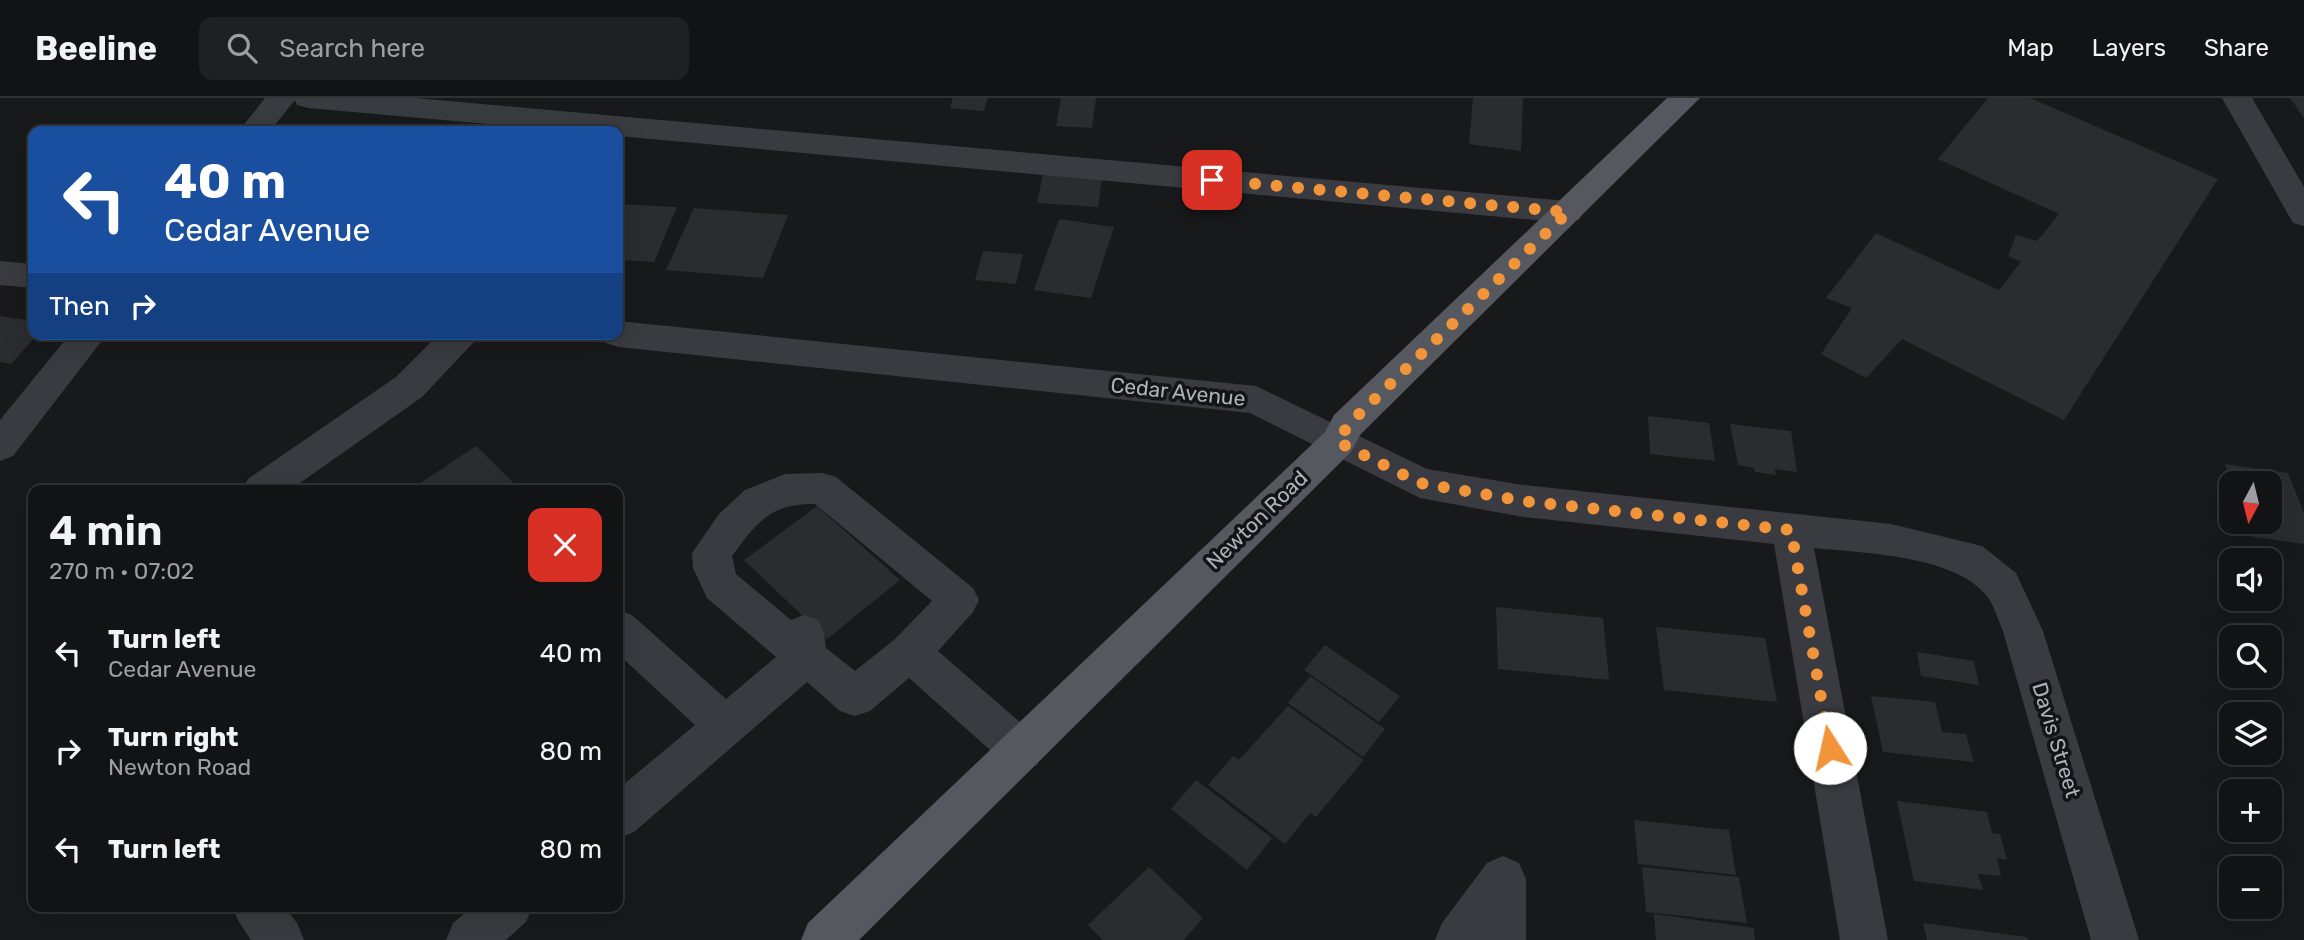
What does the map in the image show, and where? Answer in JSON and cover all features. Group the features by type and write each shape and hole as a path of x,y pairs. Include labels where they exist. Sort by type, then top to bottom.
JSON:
{"main road":[{"name":"Newton Road","path":"825,940 1338,442 1348,425 1685,98"}],"street":[{"path":"258,126 281,98"},
{"path":"308,98 617,126"},
{"path":"2237,98 2304,215"},
{"path":"623,126 1568,212"},
{"path":"0,273 28,276"},
{"name":"Cedar Avenue","path":"623,335 1256,400 1420,483 1523,501 1891,540 1968,558"},
{"path":"0,446 85,340"},
{"path":"268,485 409,387 455,340"},
{"path":"823,488 958,600 910,652 855,697 721,586 713,568 712,553 740,516 759,502 781,491 823,488"},
{"path":"1791,530 1864,940"},
{"name":"Davis Street","path":"1968,558 2002,585 2023,631 2115,940"},
{"path":"623,633 726,726"},
{"path":"910,652 1022,751"},
{"path":"623,813 806,657"},
{"path":"1459,940 1503,879 1502,940"},
{"path":"259,912 280,940"}],"building":[{"path":"953,98 988,98 984,111 950,108"},
{"path":"1061,98 1096,98 1092,128 1056,126"},
{"path":"1473,98 1523,98 1521,151 1469,144"},
{"path":"1988,98 2030,98 2218,179 2064,420 1902,339 1866,378 1821,354 1852,308 1826,298 1876,233 1999,290 2021,262 2008,256 2016,235 2037,241 2059,214 1938,159"},
{"path":"2290,98 2304,98 2304,118"},
{"path":"1043,174 1102,178 1098,207 1037,203"},
{"path":"623,204 677,207 654,262 623,260"},
{"path":"694,208 788,215 763,278 666,270"},
{"path":"1059,219 1114,227 1091,298 1034,290"},
{"path":"983,251 1023,254 1016,284 975,280"},
{"path":"0,316 28,320 28,340 33,340 11,364 0,362"},
{"path":"1648,416 1709,423 1715,461 1650,454"},
{"path":"1730,424 1791,431 1797,472 1775,469 1776,475 1755,472 1754,468 1738,465"},
{"path":"476,446 516,485 418,485"},
{"path":"2225,464 2274,471 2228,471"},
{"path":"2282,472 2288,473 2304,513 2304,544 2253,537 2252,534 2282,534"},
{"path":"817,506 900,580 827,639 744,560"},
{"path":"1496,607 1603,618 1609,680 1498,669"},
{"path":"1656,627 1765,638 1777,702 1664,690"},
{"path":"1325,645 1400,696 1379,722 1304,670"},
{"path":"1917,652 1974,661 1979,685 1921,676"},
{"path":"1310,676 1385,729 1363,757 1288,703"},
{"path":"1871,696 1935,702 1942,732 1966,734 1974,762 1883,752"},
{"path":"1288,706 1364,760 1316,817 1310,813 1285,844 1208,785 1233,756 1239,760"},
{"path":"1196,780 1272,838 1247,870 1171,809"},
{"path":"1897,801 1987,812 1992,833 2000,834 2007,860 1997,858 2001,876 1978,874 1983,890 1914,881"},
{"path":"1634,820 1729,830 1736,875 1638,864"},
{"path":"1149,867 1203,918 1184,940 1103,940 1088,925"},
{"path":"1642,867 1739,877 1747,923 1646,912"},
{"path":"1654,914 1754,928 1755,940 1656,940"},
{"path":"1923,923 2027,937 2028,940 1927,940"}],"route":[{"path":"1212,180 1568,212 1348,425 1338,442 1420,483 1523,501 1791,530 1830,748"}]}
